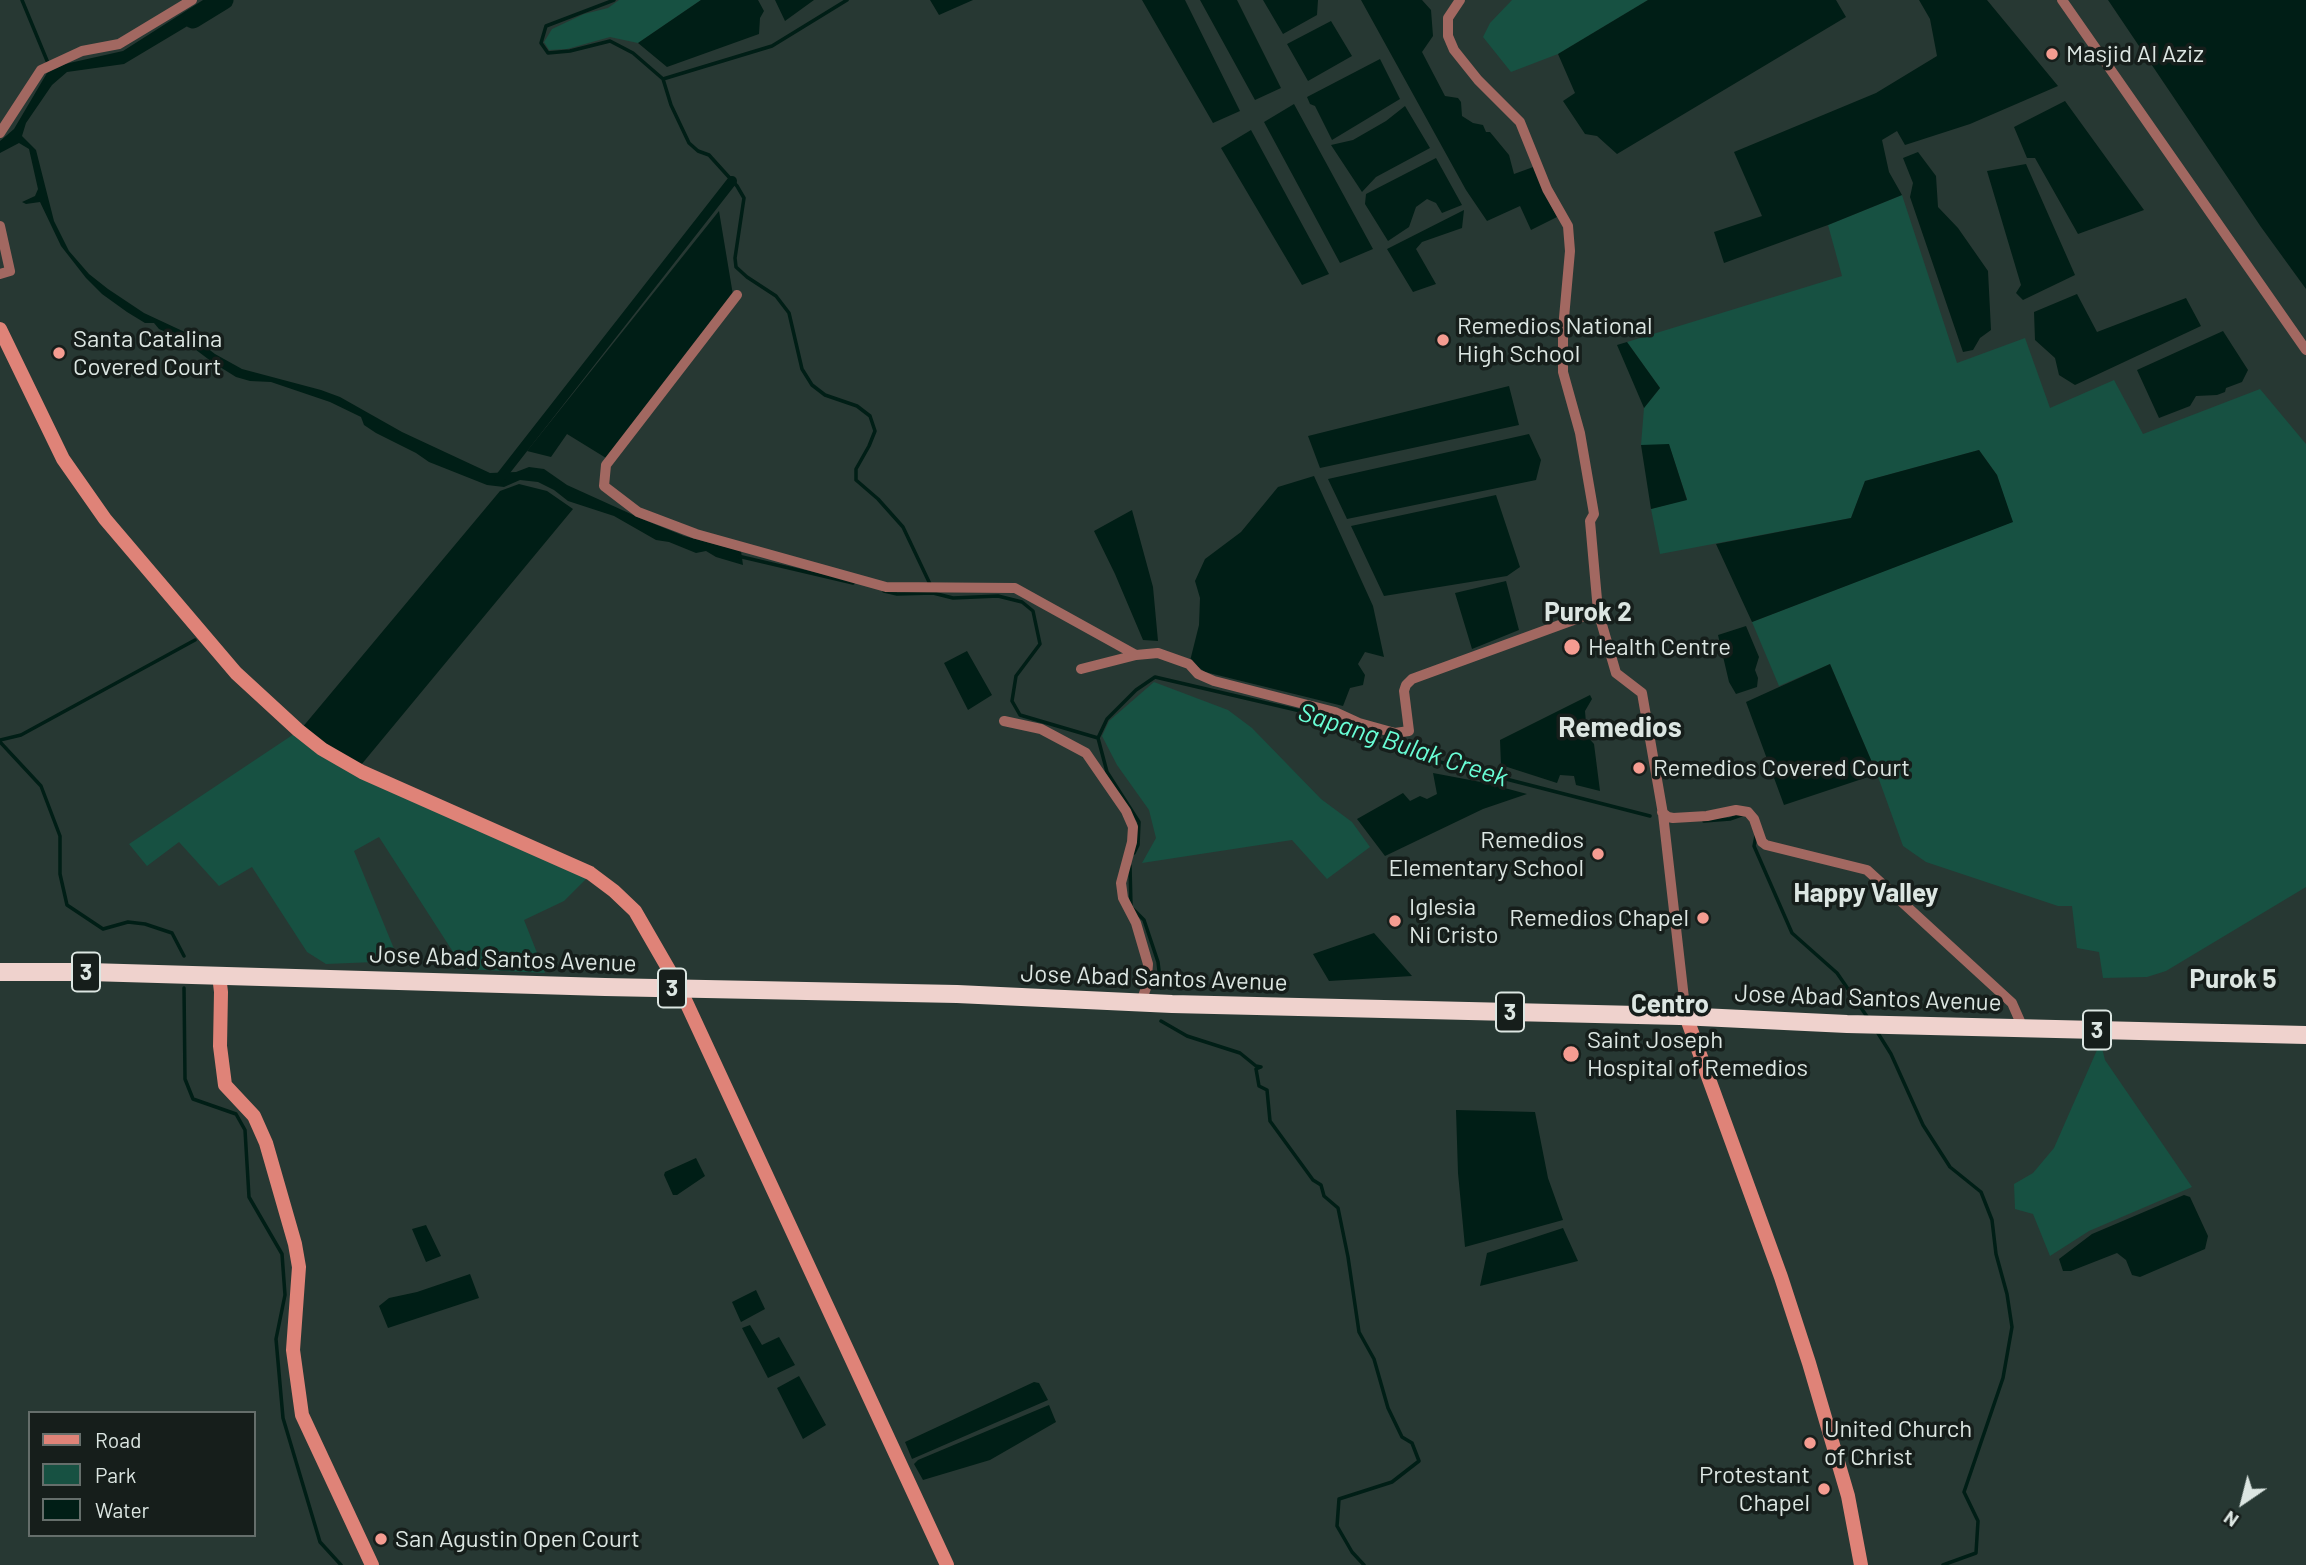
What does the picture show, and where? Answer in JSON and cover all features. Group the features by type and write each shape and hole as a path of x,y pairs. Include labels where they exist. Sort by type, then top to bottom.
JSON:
{"highway":[{"name":"Jose Abad Santos Avenue","path":"0,972 957,994 1140,1002 1686,1016 1847,1024 2306,1035"}],"street":[{"path":"0,133 41,70 82,51 119,44 192,0"},
{"path":"1460,0 1448,18 1448,36 1454,50 1478,80 1520,122 1547,189 1568,226 1570,251 1563,329 1563,372 1580,433 1594,514 1590,521 1598,611 1616,673 1642,693 1662,812 1686,1016 1788,1300 1835,1451 1857,1537 1861,1565"},
{"path":"2063,0 2306,350"},
{"path":"0,226 10,271 0,274"},
{"path":"737,295 606,465 604,486 638,513 696,534 886,587 1015,588 1136,655"},
{"path":"0,329 62,459 105,519 236,673 298,730 362,772 590,873 635,911 680,989 947,1565"},
{"path":"1081,669 1136,655 1158,653 1189,664 1198,674 1214,681 1335,712 1359,723 1395,733 1409,732 1404,691 1412,679 1598,611"},
{"path":"1003,721 1041,729 1086,753 1126,811 1133,827 1132,842 1121,883 1123,898 1136,923 1148,964 1146,988 1140,1002"},
{"path":"1662,812 1673,818 1707,816 1736,810 1748,812 1766,845 1867,870 2012,1003 2023,1028"},
{"path":"219,975 219,1046 225,1085 254,1116 266,1143 295,1244 299,1267 293,1350 302,1415 372,1565"}],"green space":[{"path":"619,0 701,0 638,43 610,37 567,49 549,50 544,42 552,29 584,14 608,8"},
{"path":"1512,0 1648,0 1558,54 1511,72 1483,37 1490,23"},
{"path":"1902,195 1957,363 2025,338 2050,408 2114,380 2143,434 2260,389 2306,444 2306,887 2166,971 2147,977 2103,978 2099,952 2077,948 2072,906 2058,906 1926,862 1903,846 1877,774 1830,664 1779,686 1752,622 2012,522 1997,475 1979,450 1865,481 1851,518 1660,554 1651,509 1687,499 1669,445 1641,445 1644,408 1660,388 1627,342 1842,276 1828,225"},
{"path":"1154,682 1228,710 1252,728 1321,799 1352,822 1370,847 1327,879 1292,840 1142,863 1156,838 1149,810 1117,765 1102,736 1109,721"},
{"path":"294,734 589,876 564,901 524,920 545,973 464,969 379,837 354,851 399,961 326,964 307,952 252,867 219,886 179,842 147,866 129,844"},
{"path":"2102,1048 2105,1060 2192,1187 2089,1231 2050,1256 2033,1214 2015,1209 2014,1184 2033,1173 2054,1148 2097,1050"}],"water":[{"path":"203,0 211,0 216,9 124,64 67,72 52,85 26,123 22,136 36,150 54,221 69,251 89,274 144,313 189,334 215,354 242,369 340,397 402,432 490,473 516,472 529,467 544,469 567,485 642,519 684,536 741,551 743,565 706,551 696,553 669,542 656,540 614,516 568,501 538,482 520,480 504,487 487,485 429,462 376,433 364,425 361,417 330,402 271,382 236,377 183,340 159,329 154,323 145,323 127,312 102,294 86,278 61,246 40,202 22,202 35,196 38,189 29,149 19,143 0,153 0,141 14,129 47,73 65,64 123,51"},
{"path":"701,0 758,0 764,11 760,18 759,34 667,67 638,43"},
{"path":"775,0 814,0 785,21"},
{"path":"930,0 973,0 939,15"},
{"path":"1142,0 1185,0 1240,111 1213,123"},
{"path":"1200,0 1237,0 1281,88 1255,100"},
{"path":"1263,0 1318,0 1317,15 1283,34"},
{"path":"1361,0 1422,0 1431,10 1433,36 1422,52 1445,96 1458,98 1462,116 1473,123 1483,125 1486,132 1490,132 1509,155 1514,174 1536,166 1546,196 1557,217 1531,230 1520,206 1487,221 1466,190"},
{"path":"1648,0 1836,0 1846,17 1617,154 1597,136 1585,134 1563,101 1575,93 1558,54"},
{"path":"1919,0 1987,0 2058,86 1970,124 1905,145 1897,131 1882,140 1889,172 1902,195 1724,263 1714,232 1762,216 1734,152 1876,93 1937,56 1930,19"},
{"path":"2108,0 2306,0 2306,289 2261,227"},
{"path":"1331,21 1352,56 1308,81 1287,44"},
{"path":"1380,59 1400,99 1332,140 1315,106 1310,104 1307,97"},
{"path":"2065,101 2144,210 2078,234 2035,158 2027,158 2014,127"},
{"path":"1294,104 1373,249 1340,263 1264,122"},
{"path":"1405,106 1430,148 1376,177 1362,192 1331,145 1353,140 1386,121"},
{"path":"1251,130 1329,274 1302,285 1221,148"},
{"path":"1918,152 1936,176 1938,207 1958,228 1988,271 1991,330 1980,338 1973,350 1963,352 1910,197 1913,183 1903,158"},
{"path":"1436,158 1462,205 1442,213 1436,203 1427,199 1416,207 1409,227 1388,241 1365,204 1366,194"},
{"path":"2026,164 2075,275 2023,300 2016,293 2021,285 1987,171"},
{"path":"1464,210 1462,228 1422,242 1416,249 1436,284 1413,292 1387,249"},
{"path":"719,211 733,295 606,458 567,434 551,457 527,451"},
{"path":"2077,294 2097,332 2186,298 2201,326 2075,385 2059,375 2055,358 2035,340 2034,312"},
{"path":"2223,331 2248,370 2242,382 2217,395 2196,396 2190,406 2159,418 2137,370"},
{"path":"1627,342 1660,388 1644,408 1617,345"},
{"path":"1509,386 1519,425 1320,468 1308,436"},
{"path":"1529,434 1541,460 1536,480 1347,519 1328,479"},
{"path":"1669,444 1687,500 1651,509 1641,445"},
{"path":"1979,450 1997,475 2013,522 1752,622 1716,544 1851,518 1865,481"},
{"path":"1314,476 1373,606 1384,657 1365,652 1358,664 1365,675 1363,685 1350,688 1343,706 1205,672 1190,661 1199,625 1200,598 1195,581 1205,559 1241,532 1278,487"},
{"path":"519,484 547,491 573,509 361,765 301,729 500,491"},
{"path":"1496,495 1520,567 1507,576 1384,596 1351,526"},
{"path":"1132,510 1153,587 1158,641 1143,640 1094,531"},
{"path":"1506,581 1519,630 1472,649 1455,593"},
{"path":"1746,626 1759,657 1755,670 1757,687 1736,694 1729,682 1718,635"},
{"path":"967,651 992,695 968,710 944,663"},
{"path":"1830,664 1877,774 1784,805 1746,702"},
{"path":"1590,695 1592,699 1585,711 1587,736 1594,744 1600,791 1576,785 1574,776 1560,775 1557,783 1501,765 1500,740"},
{"path":"1433,773 1527,794 1483,809 1385,856 1357,819 1403,793 1410,801 1420,796 1427,799 1437,794"},
{"path":"1374,933 1412,976 1329,981 1313,954"},
{"path":"1456,1110 1535,1112 1548,1178 1563,1220 1465,1247 1458,1173"},
{"path":"696,1158 705,1176 673,1195 665,1172"},
{"path":"2184,1195 2190,1197 2208,1236 2205,1249 2140,1277 2132,1275 2126,1260 2117,1253 2071,1271 2063,1271 2059,1259 2092,1234"},
{"path":"426,1225 441,1256 426,1262 412,1229"},
{"path":"1563,1228 1578,1261 1480,1286 1487,1253"},
{"path":"470,1274 479,1298 388,1328 379,1306 389,1298 417,1292"},
{"path":"756,1290 765,1309 741,1322 732,1302"},
{"path":"750,1325 762,1345 779,1337 795,1365 768,1378 742,1328"},
{"path":"799,1376 826,1425 803,1439 777,1388"},
{"path":"1034,1382 1039,1383 1048,1400 912,1459 905,1442"},
{"path":"1049,1405 1056,1422 990,1460 923,1480 914,1464 918,1460"}],"waterway":[{"path":"22,0 48,63"},
{"path":"193,19 224,0"},
{"path":"614,0 546,26 541,43 548,53 570,51 610,41 633,53 663,79 671,105 689,143 698,151 709,155 737,186 744,198 736,267 776,296 789,313 802,369 812,385 825,395 857,406 870,416 875,431 856,469 856,480 878,499 903,527 930,584"},
{"path":"663,79 772,46 847,0"},
{"path":"499,479 732,181"},
{"path":"738,556 853,583"},
{"path":"884,591 897,594 933,593 953,598 998,596 1022,602 1033,611 1040,644 1016,676 1012,701 1020,715 1098,738"},
{"path":"0,740 21,735 195,640"},
{"name":"Sapang Bulak Creek","path":"1134,853 1138,845 1139,822 1107,772 1098,738 1107,719 1136,690 1155,677 1309,713 1432,760 1650,816"},
{"path":"0,742 41,786 60,836 60,874 67,905 103,929 128,922 145,924 172,933 184,956"},
{"name":"Sapang Bulak Creek","path":"1704,821 1730,819 1744,814"},
{"name":"Sapang Bulak Creek","path":"1756,836 1754,846 1792,933 1837,973 1868,1018"},
{"path":"1130,866 1131,907 1144,920 1158,962 1161,988"},
{"path":"184,988 185,1079 193,1099 236,1114 245,1130 249,1197 282,1254 285,1295 276,1339 283,1418 320,1542 341,1565"},
{"path":"1161,1021 1187,1036 1240,1053 1261,1067 1256,1069 1259,1086 1267,1090 1270,1121 1313,1180 1321,1185 1324,1196 1338,1208 1359,1332 1374,1359 1388,1408 1402,1437 1412,1443 1419,1461 1392,1482 1339,1499 1337,1526 1352,1552 1364,1565"},
{"path":"1876,1030 1891,1054 1923,1125 1950,1167 1981,1192 1992,1220 1996,1254 2007,1294 2012,1327 2003,1378 1964,1492 1978,1521 1976,1553 1943,1565"}],"place":[{"name":"Masjid Al Aziz","path":"2052,54"},
{"name":"Remedios National High School","path":"1443,340"},
{"name":"Santa Catalina Covered Court","path":"59,353"},
{"name":"Health Centre","path":"1572,647"},
{"name":"Remedios Covered Court","path":"1639,768"},
{"name":"Remedios Elementary School","path":"1598,854"},
{"name":"Remedios Chapel","path":"1703,918"},
{"name":"Iglesia Ni Cristo","path":"1395,921"},
{"name":"Saint Joseph Hospital of Remedios","path":"1571,1054"},
{"name":"United Church of Christ","path":"1810,1443"},
{"name":"Protestant Chapel","path":"1824,1489"},
{"name":"San Agustin Open Court","path":"381,1539"}],"district":[{"name":"Purok 2","path":"1588,612"},
{"name":"Remedios","path":"1620,728"},
{"name":"Happy Valley","path":"1866,893"},
{"name":"Purok 5","path":"2233,979"},
{"name":"Centro","path":"1670,1004"}]}
